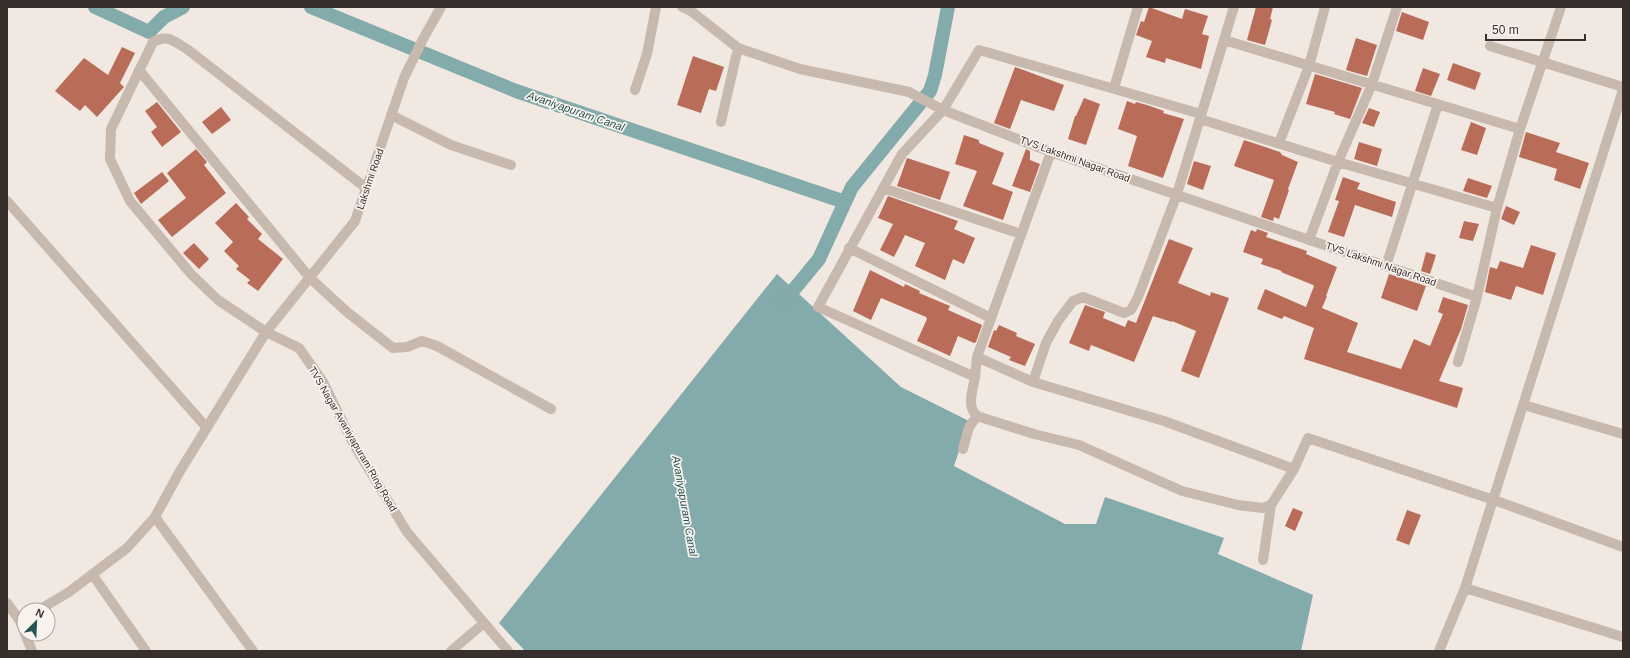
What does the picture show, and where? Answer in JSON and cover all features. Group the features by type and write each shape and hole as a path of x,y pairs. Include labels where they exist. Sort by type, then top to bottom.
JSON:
{"street":[{"name":"Lakshmi Road","path":"52,602 69,592 127,548 154,517 180,471 266,332 356,221 404,78 441,7"},
{"path":"635,90 647,54 656,7"},
{"name":"TVS Lakshmi Nagar Road","path":"682,7 691,11 738,48 800,69 909,92 943,110 1051,152 1477,297"},
{"path":"1114,88 1138,7"},
{"path":"1033,382 1046,343 1058,321 1073,301 1083,297 1124,313 1131,310 1138,297 1177,194 1234,7"},
{"path":"1279,143 1309,66 1325,7"},
{"path":"1309,240 1338,162 1372,84 1397,7"},
{"path":"1458,362 1477,297 1497,208 1520,129 1561,7"},
{"name":"TVS Nagar Avaniyapuram Ring Road","path":"366,188 187,49 171,39 161,37 153,42 110,129 110,160 130,201 196,279 218,300 266,332 300,348 323,382 354,445 407,532 508,651"},
{"path":"1224,40 1520,129"},
{"path":"1490,46 1543,61 1623,87"},
{"path":"721,122 738,48"},
{"path":"975,377 818,306 902,154 943,110 979,50 1114,88 1338,162 1497,208"},
{"path":"139,70 310,278 347,312 393,348 407,347 422,341 436,346 551,409"},
{"path":"1438,651 1465,588 1623,90"},
{"path":"1386,266 1411,183 1438,104"},
{"path":"391,115 451,145 511,165"},
{"path":"1051,152 977,357 970,405 971,411 977,416 1034,434 1079,445 1182,491 1238,505 1263,508 1272,505"},
{"path":"883,188 1021,234"},
{"path":"7,201 207,428"},
{"path":"849,248 991,318"},
{"path":"977,357 1033,382 1164,421 1294,469"},
{"path":"1524,405 1623,434"},
{"path":"962,449 969,427 977,416"},
{"path":"1262,560 1272,505 1294,469 1308,438 1494,500 1623,546"},
{"path":"154,517 253,651"},
{"path":"92,574 146,651"},
{"path":"1465,588 1623,637"},
{"path":"7,603 16,615"},
{"path":"451,651 484,623"}],"water":[{"path":"777,274 901,387 969,421 954,466 1065,524 1096,524 1105,497 1224,538 1218,554 1313,595 1301,651 525,651 499,623"}],"building":[{"path":"1149,7 1182,19 1185,9 1208,16 1202,34 1209,36 1201,69 1166,58 1165,63 1146,57 1152,41 1136,35 1141,21 1144,22"},
{"path":"1256,7 1273,7 1270,19 1272,20 1265,45 1247,40"},
{"path":"1402,12 1429,22 1423,40 1396,31"},
{"path":"1356,38 1377,45 1367,76 1346,70"},
{"path":"122,47 135,53 120,83 124,87 97,117 85,105 80,111 55,91 84,58 108,75"},
{"path":"693,56 724,67 716,91 709,89 701,113 677,105"},
{"path":"1453,63 1481,73 1475,90 1447,80"},
{"path":"1015,67 1064,85 1054,111 1021,100 1010,129 994,123"},
{"path":"1423,68 1440,74 1431,96 1415,91"},
{"path":"1315,74 1362,88 1350,119 1334,114 1335,112 1306,104"},
{"path":"1084,98 1100,104 1086,145 1068,139 1075,116"},
{"path":"1127,101 1135,104 1136,102 1147,105 1164,111 1163,113 1184,119 1163,178 1128,166 1137,136 1118,129"},
{"path":"157,102 181,132 162,147 151,132 157,127 145,111"},
{"path":"221,107 231,120 212,134 202,122"},
{"path":"1369,108 1380,112 1374,127 1362,123"},
{"path":"1471,122 1486,128 1477,155 1461,150"},
{"path":"1526,132 1560,143 1556,152 1589,163 1580,189 1554,180 1557,169 1519,157"},
{"path":"964,135 979,140 979,143 1004,153 992,184 1013,192 1003,220 963,206 977,171 955,164"},
{"path":"1244,140 1280,152 1282,155 1298,162 1279,219 1274,217 1273,221 1261,217 1274,180 1234,166"},
{"path":"1359,142 1382,149 1377,166 1354,159"},
{"path":"196,149 207,162 204,165 226,193 172,237 158,220 186,198 167,173"},
{"path":"1026,149 1030,151 1030,160 1040,164 1030,192 1012,186"},
{"path":"907,158 950,172 940,200 897,186"},
{"path":"1194,161 1211,166 1203,190 1187,184"},
{"path":"162,172 169,181 141,204 134,193"},
{"path":"1343,177 1360,183 1357,189 1396,202 1392,217 1355,205 1344,237 1328,232 1339,201 1335,200"},
{"path":"1468,178 1492,186 1487,198 1463,191"},
{"path":"888,196 958,221 954,229 975,238 964,264 953,259 945,280 915,266 925,243 905,235 894,257 880,250 893,224 878,218"},
{"path":"236,203 249,217 247,219 262,234 258,239 283,259 258,291 247,283 250,280 236,269 239,266 224,251 233,242 215,223"},
{"path":"1506,206 1520,212 1514,225 1501,219"},
{"path":"1464,221 1479,224 1473,241 1459,238"},
{"path":"1257,229 1268,233 1266,237 1307,251 1306,254 1337,267 1322,308 1358,323 1347,352 1401,369 1414,339 1430,346 1443,314 1438,312 1443,297 1468,305 1461,329 1439,381 1463,388 1457,408 1304,359 1314,328 1284,316 1282,319 1257,309 1265,289 1306,307 1314,286 1281,272 1282,271 1261,264 1263,259 1243,252 1251,230 1256,232"},
{"path":"1169,239 1193,248 1178,283 1210,296 1211,292 1229,298 1199,378 1181,371 1196,331 1172,321 1153,316 1134,362 1091,345 1089,351 1069,343 1085,305 1105,312 1103,318 1125,327 1128,320 1136,323"},
{"path":"194,243 209,259 199,269 183,253"},
{"path":"1531,245 1556,253 1543,295 1516,286 1511,300 1485,292 1490,267 1497,269 1500,261 1523,268"},
{"path":"1426,252 1436,255 1430,274 1421,271"},
{"path":"870,270 904,287 905,284 920,291 919,293 950,306 948,310 982,325 976,342 974,343 958,336 950,356 917,341 927,319 926,317 881,298 871,320 853,311"},
{"path":"1389,274 1426,286 1417,311 1381,298"},
{"path":"999,325 1017,333 1016,336 1035,344 1025,366 1009,360 1011,357 988,347 994,330 996,331"},
{"path":"1293,508 1303,512 1295,531 1285,526"},
{"path":"1407,510 1421,515 1409,545 1396,540"}],"waterway":[{"name":"Avaniyapuram Canal","path":"95,7 149,32 164,17 183,7"},
{"name":"Avaniyapuram Canal","path":"311,7 516,91 845,202 852,187 930,91 935,75 948,7"},
{"name":"Avaniyapuram Canal","path":"782,304 819,259 845,202"}]}
